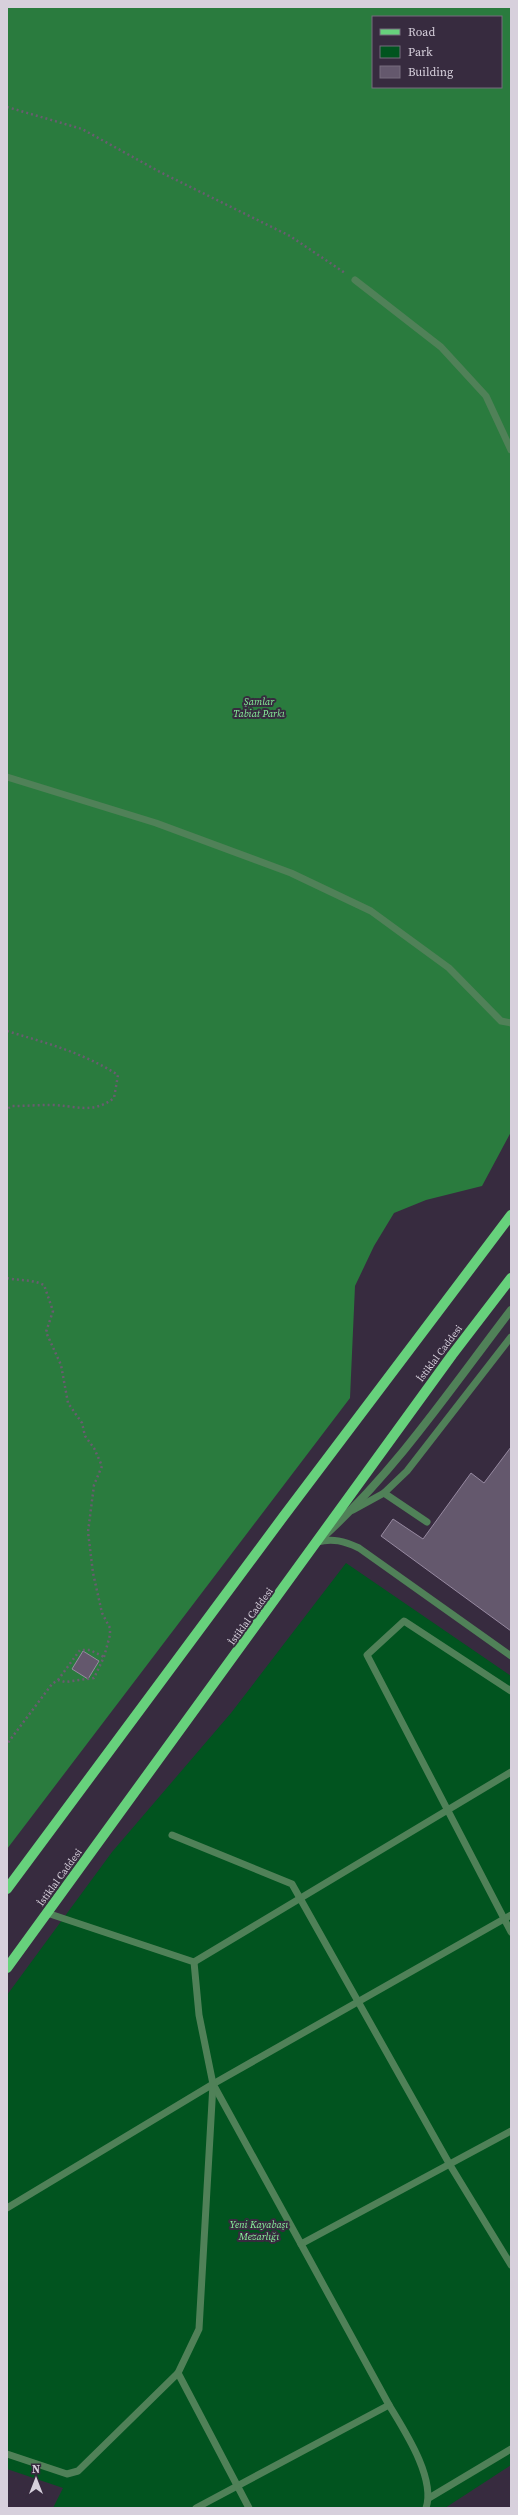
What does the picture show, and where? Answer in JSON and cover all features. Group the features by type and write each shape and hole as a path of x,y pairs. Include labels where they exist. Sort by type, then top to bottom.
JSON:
{"main road":[{"path":"7,1889 278,1523 511,1215"},
{"name":"İstiklal Caddesi","path":"7,1968 511,1278"}],"street":[{"path":"317,1542 351,1511 415,1437 511,1310"}],"lane":[{"path":"355,280 441,346 486,396 511,450"},
{"path":"7,777 156,823 291,873 371,911 449,968 501,1021 511,1023"},
{"path":"351,1511 384,1493 421,1455 511,1337"},
{"path":"384,1493 427,1522"},
{"path":"317,1542 343,1540 359,1548 511,1656"},
{"path":"511,1691 404,1621 367,1655 446,1810 511,1932"},
{"path":"48,1913 194,1962 511,1772"},
{"path":"172,1835 292,1884 450,2166 511,2265"},
{"path":"7,2208 213,2084 359,2003 511,1915"},
{"path":"7,2454 67,2474 78,2471 178,2373 199,2329 213,2084 199,2015 194,1962"},
{"path":"213,2084 415,2453 429,2498 426,2508"},
{"path":"301,2244 450,2166 511,2131"},
{"path":"178,2373 250,2508"},
{"path":"196,2508 389,2405"},
{"path":"429,2498 511,2449"}],"path":[{"path":"7,107 82,129 160,172 290,236 355,280"},
{"path":"7,1031 71,1051 96,1061 118,1075 114,1098 104,1106 81,1109 52,1104 12,1106 7,1109"},
{"path":"7,1278 17,1281 26,1279 44,1285 53,1311 46,1332 61,1365 68,1403 82,1423 85,1436 94,1448 102,1466 94,1485 88,1521 93,1573 102,1613 110,1628 104,1657 94,1678 65,1682 58,1680"},
{"path":"7,1744 45,1692 58,1680 80,1650 90,1650 104,1657"}],"green space":[{"name":"Şamlar Tabiat Parkı","path":"7,7 511,7 511,1132 482,1186 426,1200 394,1213 374,1246 355,1286 350,1398 7,1849"},
{"name":"Yeni Kayabaşı Mezarlığı","path":"346,1563 511,1676 511,2465 445,2508 53,2508 63,2488 7,2469 7,1995 112,1852 231,1713"}],"building":[{"path":"511,1447 511,1631 381,1536 393,1519 423,1539 471,1473 484,1483"},
{"path":"83,1651 99,1661 88,1679 72,1669"}]}
